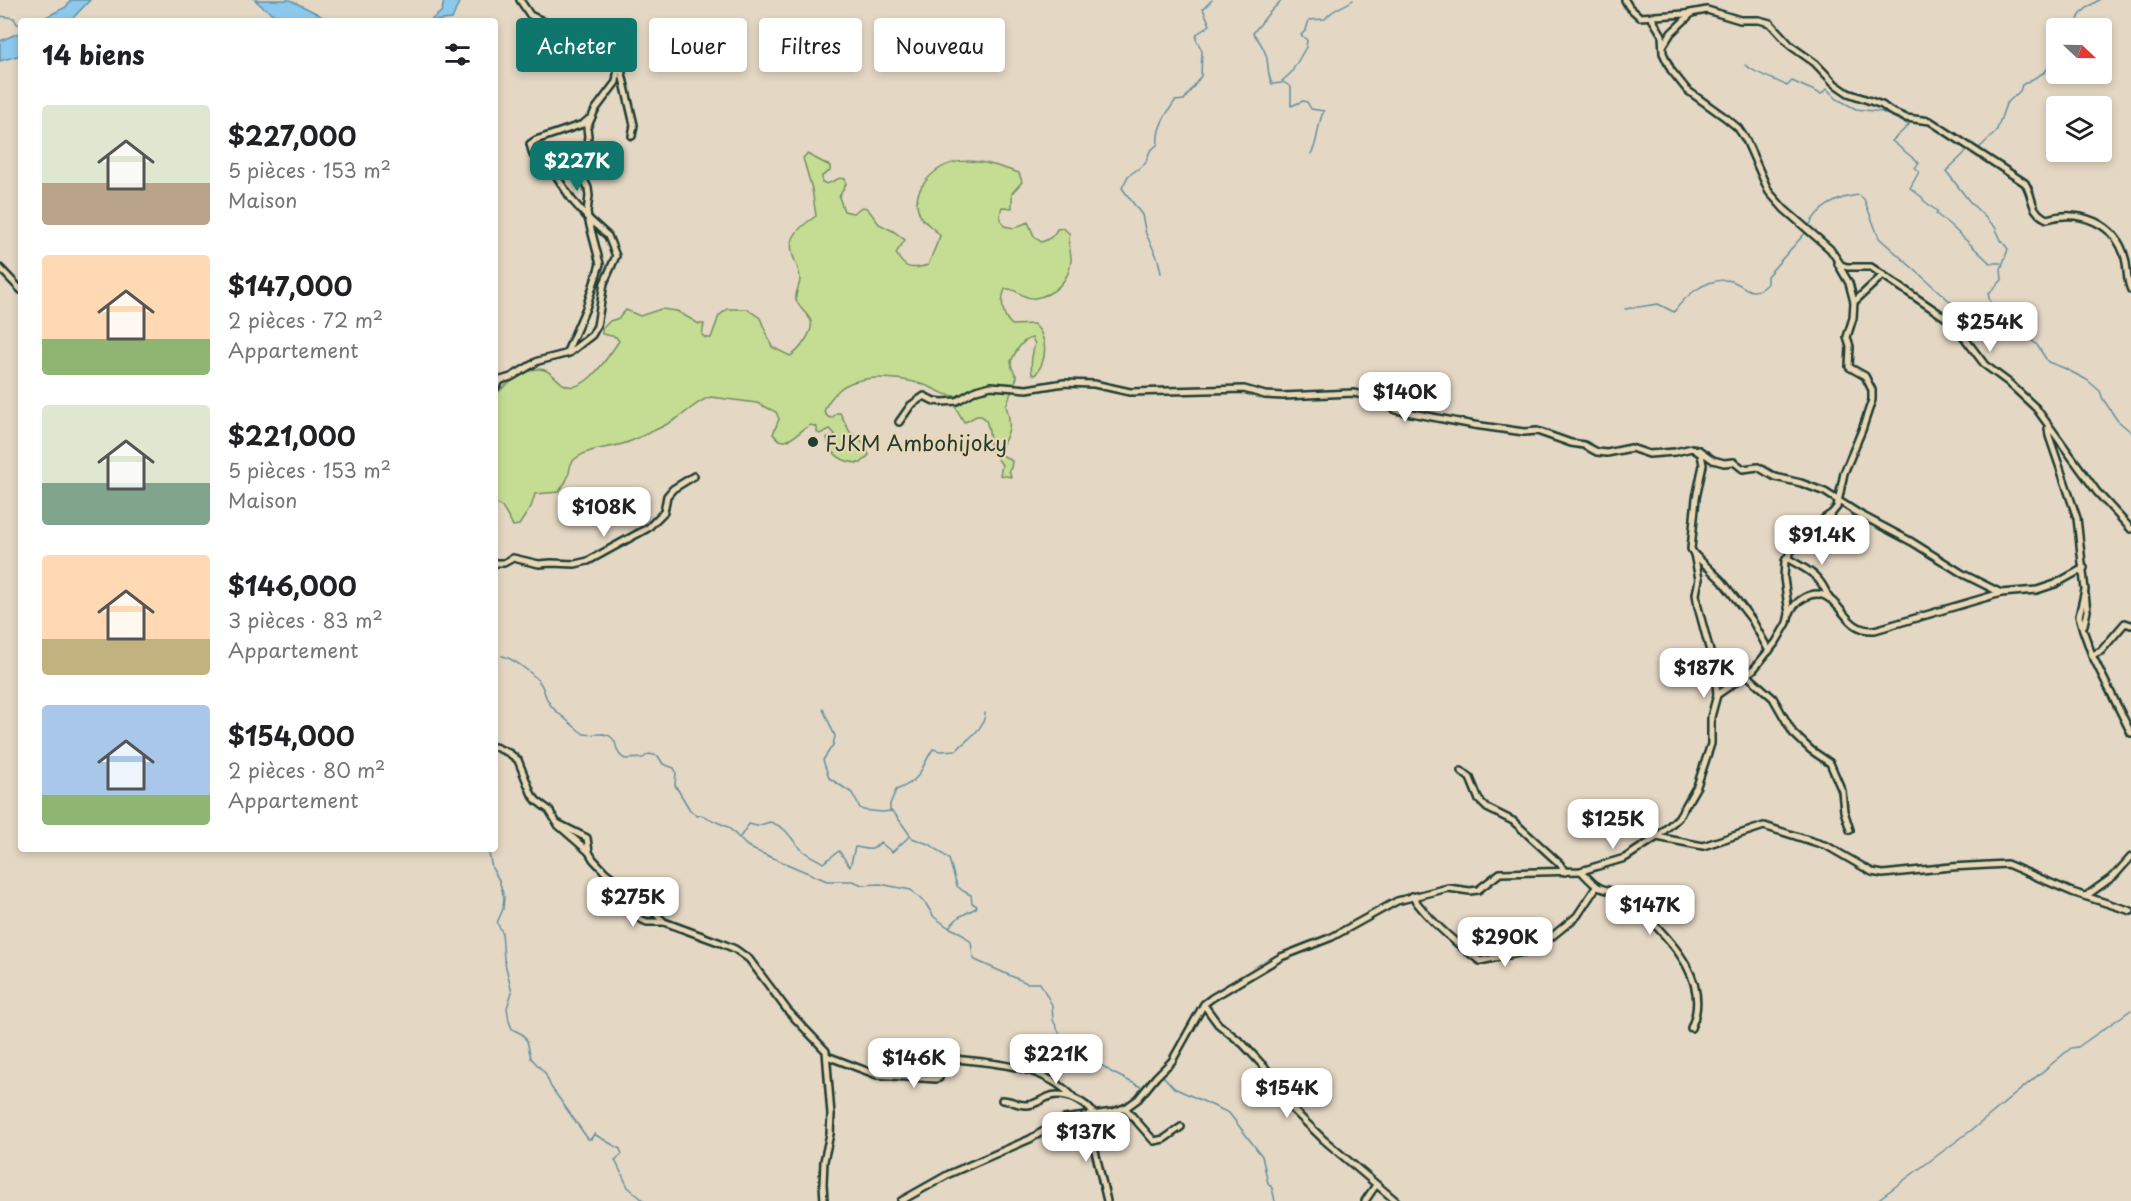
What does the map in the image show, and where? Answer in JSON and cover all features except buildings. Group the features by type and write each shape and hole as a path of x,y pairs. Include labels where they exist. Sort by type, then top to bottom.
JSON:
{"street":[{"path":"520,0 530,15 536,18"},
{"path":"1625,0 1640,17 1707,10 1740,20 1759,20 1770,23 1786,41 1848,93 1882,105 1906,118 1930,121 2025,183 2029,188 2032,206 2039,215 2047,219 2056,216 2091,218 2108,230 2125,257 2126,277 2131,290"},
{"path":"1663,46 1671,33 1693,12"},
{"path":"1651,17 1662,35 1663,53 1671,70 1687,90 1738,129 1746,140 1769,192 1784,209 1830,249 1848,283 1854,302 1853,318 1847,337 1850,347 1850,367 1864,376 1872,390 1872,400 1844,473 1837,498 1837,507 1802,534 1784,565 1789,614"},
{"path":"498,384 501,380 511,377 538,361 566,354 585,342 597,326 604,282 616,256 608,237 572,200 553,171 532,155 530,144 583,124 616,82 618,72"},
{"path":"621,72 630,103 634,129 632,136"},
{"path":"566,354 586,308 600,264 588,218 589,196 584,177 587,128 590,118"},
{"path":"1838,262 1847,267 1870,267 1949,320 1984,365 2030,402 2097,492 2131,529"},
{"path":"0,268 18,287"},
{"path":"1854,302 1868,291 1883,274"},
{"path":"899,422 911,405 924,396 934,401 957,401 976,390 991,386 1027,389 1064,383 1094,384 1130,392 1244,389 1265,395 1282,396 1353,393 1376,397 1396,410 1474,425 1524,432 1537,431 1584,445 1597,452 1607,453 1631,448 1649,454 1692,448 1720,462 1734,462 1743,469 1758,467 1775,477 1814,487 1837,498 1963,574 2001,593"},
{"path":"2048,427 2077,518 2085,594 2079,616 2092,655 2131,733"},
{"path":"1698,450 1703,465 1691,549 1722,580 1752,620 1769,651"},
{"path":"498,563 504,563 513,558 539,564 551,562 575,564 588,561 648,528 664,512 667,496 673,489 694,476"},
{"path":"901,1201 949,1174 1030,1139 1064,1119 1113,1112 1125,1108 1138,1099 1178,1052 1204,1005 1281,957 1332,937 1379,910 1412,896 1448,888 1478,890 1500,873 1581,871 1625,858 1658,837 1678,818 1697,786 1711,744 1711,717 1716,695 1715,670 1698,607 1696,594 1699,579 1694,554"},
{"path":"1787,558 1812,572 1826,591 1829,600"},
{"path":"1716,695 1747,675 1769,651 1787,623 1795,603 1808,596 1819,594 1826,596 1851,621 1862,629 1870,630 2001,593 2037,590 2055,584 2084,568"},
{"path":"2092,655 2101,651 2125,623 2131,625"},
{"path":"1747,675 1773,698 1793,733 1811,750 1830,763 1842,791 1844,811 1850,830"},
{"path":"2125,719 2131,715"},
{"path":"498,748 518,760 532,795 549,810 557,823 587,838 592,859 604,872 632,892 664,922"},
{"path":"1461,771 1470,778 1479,800 1487,808 1513,821 1560,864 1565,872"},
{"path":"1658,837 1703,846 1764,826 1827,846 1872,872 1898,874 1951,867 2007,864 2086,896 2131,911"},
{"path":"2086,896 2114,876 2131,857"},
{"path":"1581,871 1597,886 1618,892 1627,898 1657,927 1682,958 1695,983 1697,1008 1691,1028"},
{"path":"1412,896 1445,934 1480,961 1533,950 1544,943 1577,916 1597,886"},
{"path":"632,892 640,919 647,922 664,922 735,949 749,959 788,1011 826,1051 831,1115 830,1134 824,1161 824,1201"},
{"path":"1204,1005 1218,1024 1243,1044 1268,1071 1280,1096 1324,1140 1396,1201"},
{"path":"827,1056 877,1075 936,1079 939,1078 939,1067 945,1058 1030,1070 1067,1091 1088,1106 1094,1115"},
{"path":"1002,1100 1010,1100 1026,1106 1049,1096 1074,1098"},
{"path":"1125,1108 1154,1141 1164,1139 1181,1127"},
{"path":"1077,1118 1091,1134 1107,1201"},
{"path":"1365,1201 1376,1185"}],"green space":[{"path":"807,154 830,166 830,171 822,176 822,182 827,184 840,178 845,179 846,184 839,197 844,211 853,213 862,207 867,208 879,224 905,240 896,253 909,267 928,265 940,236 919,213 917,197 920,190 932,174 954,162 979,162 1019,173 1022,182 1012,193 1012,208 1002,207 1001,210 1000,217 1004,226 1014,228 1028,222 1034,236 1041,242 1051,237 1057,229 1063,228 1070,234 1070,268 1059,286 1048,294 1035,298 1009,289 1005,289 1003,294 1003,308 1012,325 1034,324 1042,336 1045,350 1042,363 1035,375 1031,370 1035,344 1032,338 1022,344 1011,361 1017,377 1006,406 1009,428 1000,449 1002,455 1012,461 1009,470 1011,477 1000,475 1002,465 991,449 985,419 977,416 964,422 956,408 956,396 947,395 910,381 873,378 855,381 843,387 830,400 824,412 832,418 840,413 850,432 865,444 869,455 861,463 849,462 835,454 827,438 834,437 835,434 830,429 820,434 817,432 817,427 811,425 792,438 783,441 773,434 779,419 776,412 757,403 711,397 697,403 671,422 631,441 581,455 571,463 567,478 559,492 535,494 531,507 519,525 513,526 502,507 498,505 498,392 528,372 539,369 546,371 563,384 571,386 579,385 587,380 619,341 616,337 602,334 602,329 610,321 619,318 626,310 640,316 661,309 677,311 699,324 704,324 702,335 711,338 719,316 727,309 747,309 760,318 772,347 790,356 801,346 810,330 811,321 796,299 800,275 791,246 798,231 816,216 812,189 803,158"}],"water":[{"path":"71,0 90,0 73,18 44,18 66,7"},
{"path":"255,0 290,0 324,18 281,18"},
{"path":"444,0 460,0 452,18 434,18 442,11"},
{"path":"18,33 18,56 0,61 0,41"}],"waterway":[{"path":"1161,273 1158,259 1146,234 1142,215 1122,188 1128,176 1145,164 1150,151 1158,144 1160,127 1175,101 1184,100 1201,76 1202,51 1196,39 1197,34 1210,25 1203,9 1212,0"},
{"path":"1282,0 1253,33 1265,52 1272,84 1282,83"},
{"path":"1311,154 1324,111 1311,109 1307,102 1303,101 1291,106 1291,87 1282,81 1291,73 1306,47 1307,40 1301,35 1306,30 1309,20 1325,19 1335,10 1353,0"},
{"path":"2078,18 2087,8 2099,0"},
{"path":"0,16 14,18 18,24"},
{"path":"1745,65 1787,86 1792,81 1821,94 1827,89 1837,99 1856,109 1882,112 1909,125 1892,141 1919,163 1915,168 1919,172 1910,188 1990,263 2001,263"},
{"path":"1978,149 1996,132 2006,104 2020,91 2022,85 2046,71"},
{"path":"1969,149 1946,171 1970,202 1995,227 2008,249 2001,269 2002,280 1988,294 1991,305 2037,345 2048,362 2087,380 2100,391 2117,420 2131,432"},
{"path":"1809,226 1823,208 1844,198 1859,195 1864,199 1879,238 1953,304 1973,318 1984,314 1990,306"},
{"path":"1625,309 1658,304 1674,312 1696,290 1717,281 1731,281 1750,291 1761,289 1767,284 1767,276 1807,231"},
{"path":"502,656 507,657 535,677 553,708 582,733 608,735 613,739 619,754 625,759 643,758 649,754 658,756 663,764 674,768 675,785 690,810 697,816 701,815 728,827 754,850 827,881 853,881 862,885 880,884 911,890 926,904 934,917 961,933 971,942 975,960 1027,983 1040,983 1052,1005 1053,1020 1065,1044 1081,1050 1111,1072 1143,1088"},
{"path":"823,709 835,736 833,745 823,760 829,778 852,793 863,810 891,811 895,814 912,838 931,845 949,859 957,886 971,895 972,903 977,906 976,908 959,917 949,927"},
{"path":"890,810 896,790 916,778 933,749 957,750 982,725 985,713"},
{"path":"740,837 749,824 757,826 770,822 788,834 807,854 823,863 839,851 850,867 855,847 872,849 880,842 892,852 910,836"},
{"path":"489,852 492,868 499,880 504,897 503,909 497,923 502,932 504,959 512,992 507,1008 512,1029 522,1034 527,1041 531,1058 545,1073 551,1087 588,1139 591,1139 594,1134 620,1149 622,1154 615,1160 628,1187 644,1201"},
{"path":"1876,1201 1973,1129 2071,1048 2078,1047 2131,1010"},
{"path":"1146,1091 1148,1092 1161,1077 1164,1077 1174,1088 1229,1113 1262,1156 1275,1201"}],"place":[{"name":"FJKM Ambohijoky","path":"813,442"}]}
